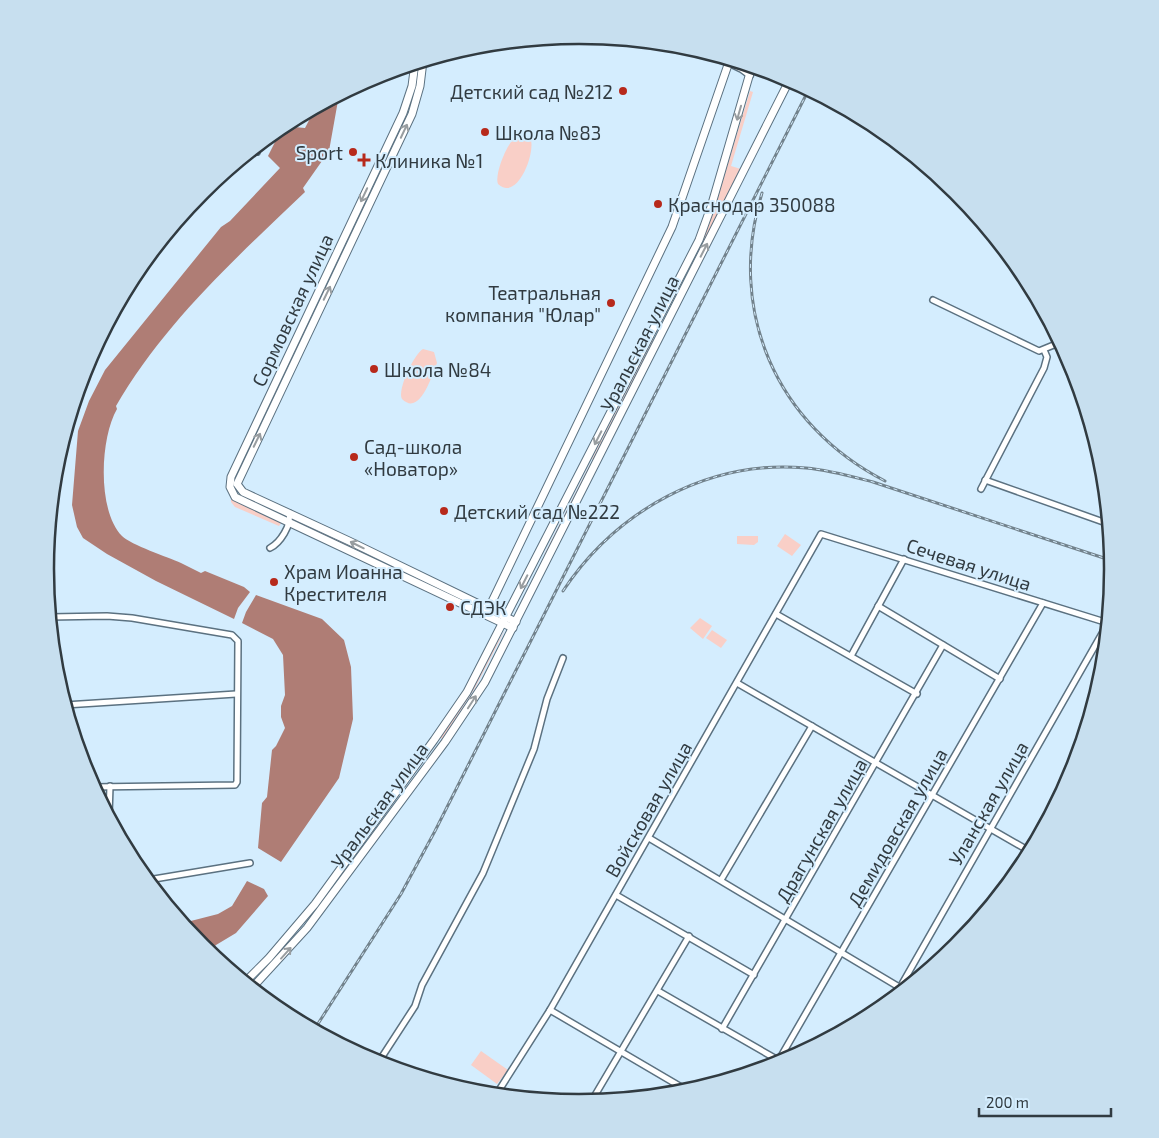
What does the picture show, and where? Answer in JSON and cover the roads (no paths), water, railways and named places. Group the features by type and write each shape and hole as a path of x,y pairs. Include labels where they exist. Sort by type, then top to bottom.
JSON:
{"main road":[{"name":"Уральская улица","path":"489,609 672,228 727,66"},
{"name":"Сормовская улица","path":"309,322 412,114 420,86 422,69"},
{"name":"Сормовская улица","path":"233,484 309,322 403,113 415,71"},
{"name":"Уральская улица","path":"250,977 269,958 315,904 437,737 467,692 687,264 711,207 750,75"},
{"name":"Уральская улица","path":"256,983 307,928 445,742 485,682 786,86"},
{"path":"385,151 393,155"},
{"path":"687,264 695,268"},
{"path":"233,484 236,497 292,524 489,609 505,620"},
{"path":"233,484 243,492 489,609 515,625"}],"street":[{"path":"743,71 750,75"},
{"path":"933,300 1026,347 1038,351 1055,345"},
{"path":"981,489 1044,368 1047,357 1044,350"},
{"path":"985,480 1102,522"},
{"path":"289,513 292,524"},
{"path":"270,548 278,544 292,522 298,517"},
{"name":"Сечевая улица","path":"821,534 1102,622"},
{"name":"Войсковая улица","path":"500,1088 550,1010 821,534"},
{"path":"851,656 904,559"},
{"name":"Демидовская улица","path":"783,1053 1043,603"},
{"path":"878,606 1000,678"},
{"path":"776,614 917,694"},
{"path":"57,617 107,616 132,618 232,635 238,641 236,694 237,782 230,786 101,787"},
{"name":"Уланская улица","path":"908,979 1100,638"},
{"name":"Драгунская улица","path":"722,1029 943,646"},
{"path":"383,1056 415,1006 422,985 483,873 534,749 548,699 563,658"},
{"path":"737,683 1024,848"},
{"path":"72,705 236,694"},
{"path":"721,880 812,726"},
{"path":"437,737 445,742"},
{"path":"109,804 110,786"},
{"path":"649,838 843,951 898,987"},
{"path":"156,879 250,863"},
{"path":"616,895 754,974"},
{"path":"596,1094 689,936"},
{"path":"658,991 769,1058"},
{"path":"550,1010 621,1054 676,1085"}],"railway":[{"path":"318,1024 401,894 435,831 806,95"},
{"path":"762,193 752,237 751,279 756,321 769,360 789,396 815,429 847,457 885,481"},
{"path":"563,591 585,562 610,537 637,515 668,496 700,482 734,472 770,467 815,469 873,482 1105,558"}],"place":[{"name":"Детский сад №212","path":"623,91"},
{"name":"Школа №83","path":"485,132"},
{"name":"Sport","path":"353,152"},
{"name":"Клиника №1","path":"364,160"},
{"name":"Краснодар 350088","path":"658,204"},
{"name":"Театральная компания \"Юлар\"","path":"611,303"},
{"name":"Школа №84","path":"374,369"},
{"name":"Сад-школа «Новатор»","path":"354,457"},
{"name":"Детский сад №222","path":"444,511"},
{"name":"Храм Иоанна Крестителя","path":"274,582"},
{"name":"СДЭК","path":"450,607"}]}
